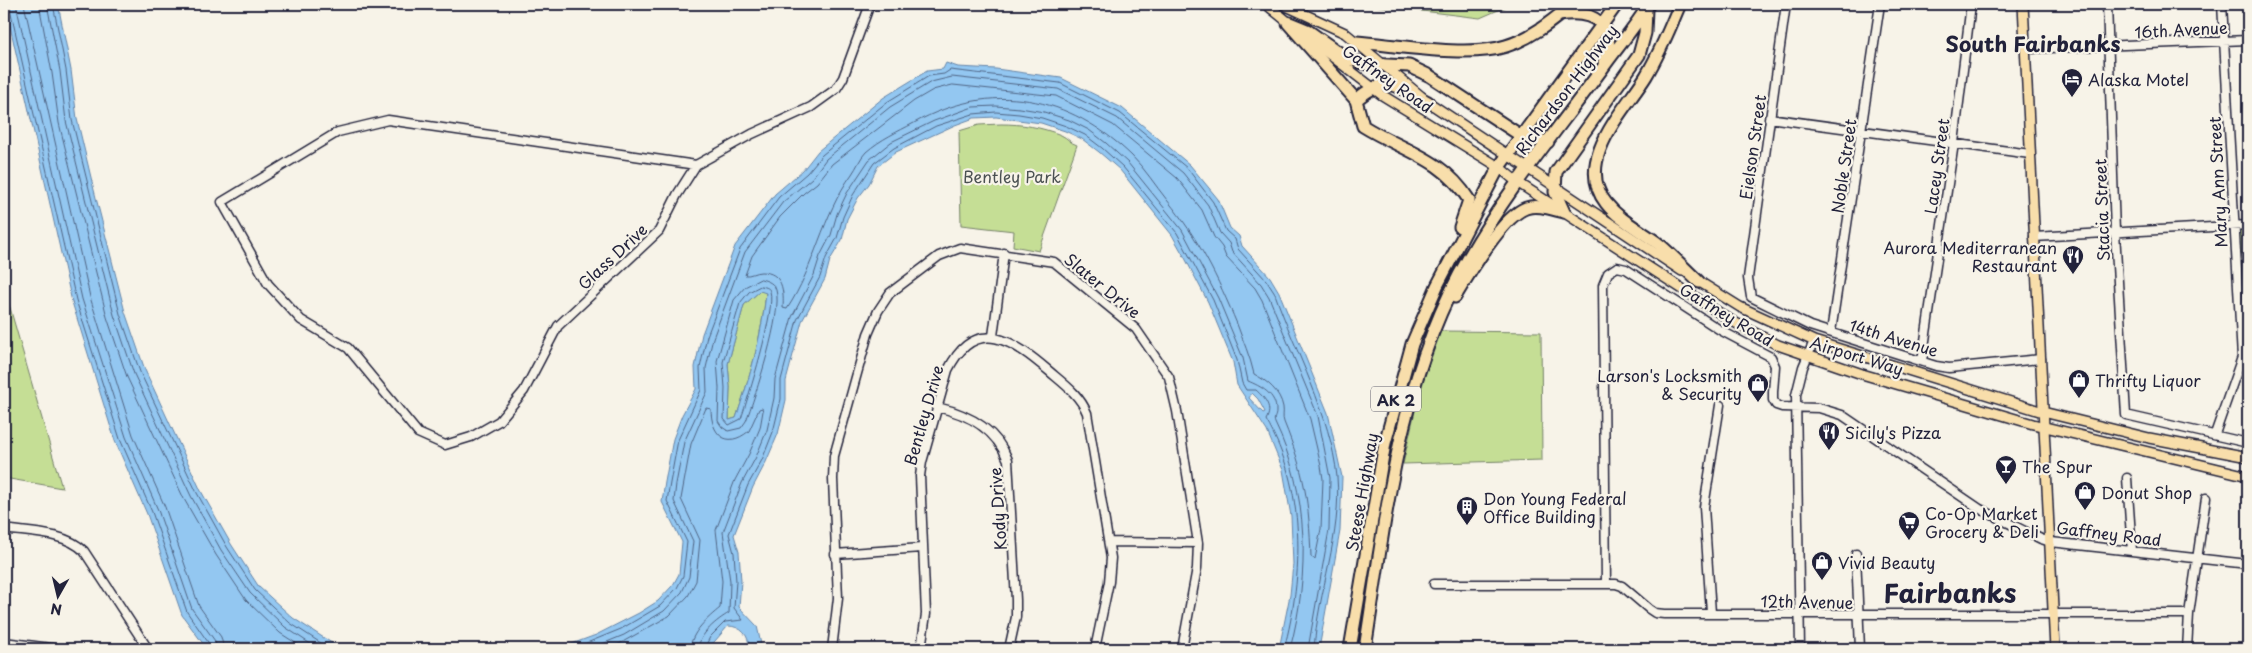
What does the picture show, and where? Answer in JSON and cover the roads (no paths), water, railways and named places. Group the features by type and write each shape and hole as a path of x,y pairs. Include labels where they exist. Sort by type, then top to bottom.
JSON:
{"highway":[{"path":"1356,42 1459,51 1480,51 1504,47 1527,37 1573,4"},
{"name":"Richardson Highway","path":"1506,155 1604,25 1617,4"},
{"path":"1680,4 1666,39 1647,75 1601,142 1595,170 1605,203 1660,246 1698,282"},
{"path":"1564,212 1556,198 1554,187 1556,172 1639,55 1646,33 1647,5"},
{"name":"Richardson Highway","path":"1527,169 1601,71 1647,5"},
{"path":"1559,15 1587,14 1604,25 1607,33 1608,47 1601,71"},
{"path":"1288,22 1307,30 1348,59 1367,64 1408,66 1430,76 1520,134 1548,142"},
{"path":"1288,22 1356,100 1363,126 1380,137 1421,154 1456,181 1469,200 1463,221 1430,288 1412,344"},
{"path":"1356,100 1371,87 1388,83 1428,102"},
{"name":"Steese Highway","path":"1350,649 1385,443 1400,381 1412,344 1437,286 1506,155"},
{"name":"Steese Highway","path":"1365,649 1399,439 1420,365 1465,263 1527,169"},
{"path":"1429,342 1468,276 1510,217 1527,208 1539,206 1564,212"}],"main road":[{"name":"Gaffney Road","path":"1266,4 1371,87 1499,167"},
{"name":"Gaffney Road","path":"1282,4 1310,15 1345,33 1428,102 1506,155"},
{"path":"2023,4 2055,649"},
{"name":"Airport Way","path":"1506,155 1698,282 1740,307 1814,341 2043,412 2149,438 2248,457"},
{"name":"Airport Way","path":"1499,167 1517,182 1732,321 1752,333 1807,356 2044,427 2248,476"}],"street":[{"name":"Glass Drive","path":"696,166 388,120 338,132 222,202 268,284 301,320 348,348 418,432 445,445 472,437 499,421 524,391 558,326 659,231 677,195 696,166 752,134 827,98 844,78 870,4"},
{"name":"Eielson Street","path":"1749,294 1748,278 1786,4"},
{"name":"Noble Street","path":"1831,332 1880,4"},
{"name":"Lacey Street","path":"1922,361 1954,143 1971,4"},
{"name":"Stacia Street","path":"2107,4 2115,232 2126,415 2215,434"},
{"name":"Mary Ann Street","path":"2222,4 2242,358"},
{"name":"16th Avenue","path":"2025,48 2248,40"},
{"path":"1769,118 2030,154"},
{"path":"2034,237 2248,225"},
{"name":"Slater Drive","path":"832,649 838,598 835,554 834,456 868,334 878,311 890,293 939,256 960,248 1004,253 1054,262 1136,329 1153,350 1169,377 1174,394 1198,543 1197,568 1182,649"},
{"path":"1004,253 993,336 1014,343 1067,386 1082,401 1087,413 1109,542 1109,582 1095,649"},
{"name":"Gaffney Road","path":"1606,584 1603,285 1608,273 1617,267 1626,269 1720,330 1771,357 1775,366 1773,400 1776,405 1782,407 1819,408 1842,415 1980,509 2018,529 2051,542 2248,564"},
{"name":"14th Avenue","path":"1749,294 1754,300 1767,307 1810,326 1950,368 2041,359"},
{"name":"Bentley Drive","path":"921,649 926,614 920,476 922,462 948,370 962,347 993,336"},
{"path":"2248,340 2215,434 2248,443"},
{"path":"1800,649 1798,383 1814,341"},
{"path":"1710,613 1704,507 1720,405"},
{"name":"Kody Drive","path":"937,407 960,412 972,418 998,441 1008,460 1016,600 1016,617 1009,649"},
{"path":"2127,478 2132,551"},
{"path":"2187,649 2189,614 2206,498"},
{"path":"4,529 76,542 84,551 148,649"},
{"path":"1109,542 1198,543"},
{"path":"835,554 922,548"},
{"path":"1856,554 1860,649"},
{"name":"12th Avenue","path":"1434,584 1606,584 1622,586 1655,613 1858,615 2189,614"},
{"path":"4,642 58,649"}],"water":[{"path":"5,4 58,4 71,70 77,119 125,312 145,370 201,491 231,544 259,587 293,618 341,649 207,649 182,615 147,514 115,441 72,302"},
{"path":"946,63 958,67 996,69 1061,78 1122,108 1190,165 1218,199 1230,228 1239,236 1242,246 1270,277 1279,292 1328,413 1342,477 1340,531 1319,649 1279,649 1290,595 1293,564 1291,516 1283,470 1267,431 1237,385 1233,362 1208,302 1172,235 1120,170 1082,139 1041,123 996,117 974,118 955,125 896,152 878,166 847,219 842,240 830,260 825,279 802,321 786,381 786,400 778,434 753,487 734,535 739,552 741,581 739,607 757,626 762,649 749,649 748,640 744,633 733,626 728,626 708,649 558,649 596,635 639,613 658,601 673,585 679,574 682,542 662,502 665,482 673,439 682,415 696,389 695,367 702,334 735,246 775,194 803,170 818,151 883,98 927,71 943,69","holes":["760,291 766,293 755,356 736,418 729,420 730,387 728,364 744,305","1252,393 1258,399 1265,412 1263,413 1249,398"]}],"place":[{"name":"Alaska Motel","path":"2072,98"},
{"name":"Aurora Mediterranean Restaurant","path":"2073,275"},
{"name":"Thrifty Liquor","path":"2079,399"},
{"name":"Larson's Locksmith & Security","path":"1758,403"},
{"name":"Sicily's Pizza","path":"1829,451"},
{"name":"The Spur","path":"2006,485"},
{"name":"Donut Shop","path":"2085,511"},
{"name":"Don Young Federal Office Building","path":"1467,526"},
{"name":"Co-Op Market Grocery & Deli","path":"1909,541"},
{"name":"Vivid Beauty","path":"1822,581"}],"district":[{"name":"South Fairbanks","path":"2033,43"},
{"name":"Fairbanks","path":"1950,592"}],"park label":[{"name":"Bentley Park","path":"1012,176"}]}
